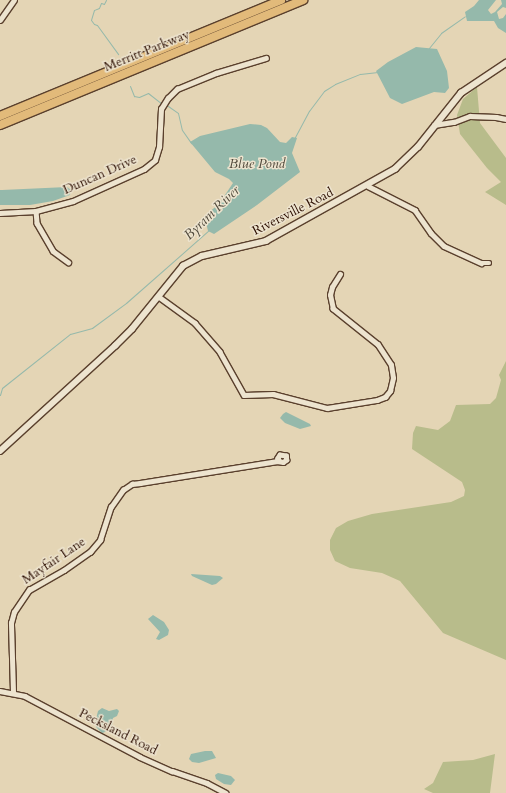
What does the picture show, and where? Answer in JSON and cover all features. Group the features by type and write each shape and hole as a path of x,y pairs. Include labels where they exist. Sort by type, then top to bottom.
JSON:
{"highway":[{"name":"Merritt Parkway","path":"0,116 281,0"},
{"name":"Merritt Parkway","path":"0,125 303,0"}],"street":[{"path":"0,20 14,0"},
{"name":"Duncan Drive","path":"0,213 36,211 73,201 144,169 155,160 159,147 161,110 168,98 177,89 223,71 266,58"},
{"name":"Riversville Road","path":"0,451 115,346 175,274 191,261 202,256 266,241 368,186 395,169 408,158 461,93 506,63"},
{"path":"434,125 454,122 470,116 491,116 506,119"},
{"path":"368,186 415,210 435,238 444,246 481,262 489,263"},
{"path":"36,211 37,223 53,251 68,262"},
{"path":"158,296 196,323 220,352 244,395 273,394 327,408 377,400 386,396 390,391 393,378 392,365 386,354 378,345 333,309 330,295 332,287 340,274"},
{"name":"Mayfair Lane","path":"13,692 11,623 14,612 29,590 64,570 90,552 100,540 111,508 123,490 132,484 279,460"},
{"name":"Pecksland Road","path":"0,691 13,692 30,698 140,757 172,771 207,783 226,793"}],"green space":[{"path":"477,87 480,123 506,158 506,205 485,192 501,182 487,168 460,134 457,115 463,99"},
{"path":"506,361 506,660 443,633 400,581 382,573 350,568 335,561 330,550 330,540 336,528 348,521 372,514 451,502 464,496 465,490 462,482 412,449 413,433 416,426 438,430 450,421 456,405 490,404 496,398 501,380 499,375"},
{"path":"495,754 490,793 433,793 424,789 433,783 443,762 473,760"}],"water":[{"path":"479,0 496,0 488,10 491,14 495,12 502,4 501,0 506,0 506,8 503,7 497,12 499,19 503,18 506,14 506,33 498,28 494,21 467,21 465,12 474,6"},
{"path":"416,47 437,49 447,71 449,88 445,93 434,92 402,104 390,98 376,71 388,62"},
{"name":"Blue Pond","path":"250,124 261,125 267,128 280,142 286,143 292,137 297,138 292,153 300,172 257,205 214,234 208,231 206,222 208,213 219,204 233,183 229,179 215,172 190,142 200,136"},
{"path":"67,187 71,190 70,195 53,201 30,205 0,205 0,190"},
{"path":"286,412 310,424 311,426 300,429 285,423 280,418"},
{"path":"191,574 220,576 223,578 216,584 212,585 192,576"},
{"path":"153,615 164,622 169,630 168,635 159,640 156,639 160,632 148,619"},
{"path":"102,708 109,711 117,709 119,711 117,716 113,718 112,725 102,733 96,727 95,723 98,711"},
{"path":"212,751 216,758 199,763 192,762 189,759 191,754"},
{"path":"218,773 231,776 235,780 231,785 224,784 216,779 215,775"}],"waterway":[{"path":"106,0 104,4 101,3 99,8 94,10 91,20 97,25 118,54"},
{"name":"Byram River","path":"429,48 441,33 465,16"},
{"name":"Byram River","path":"294,139 309,111 324,91 335,84 360,74 378,72"},
{"path":"130,86 134,96 139,97 148,93 161,103"},
{"path":"168,106 178,113 182,130 191,143"},
{"name":"Byram River","path":"0,395 2,388 70,334 92,328 126,303 209,230"}]}
